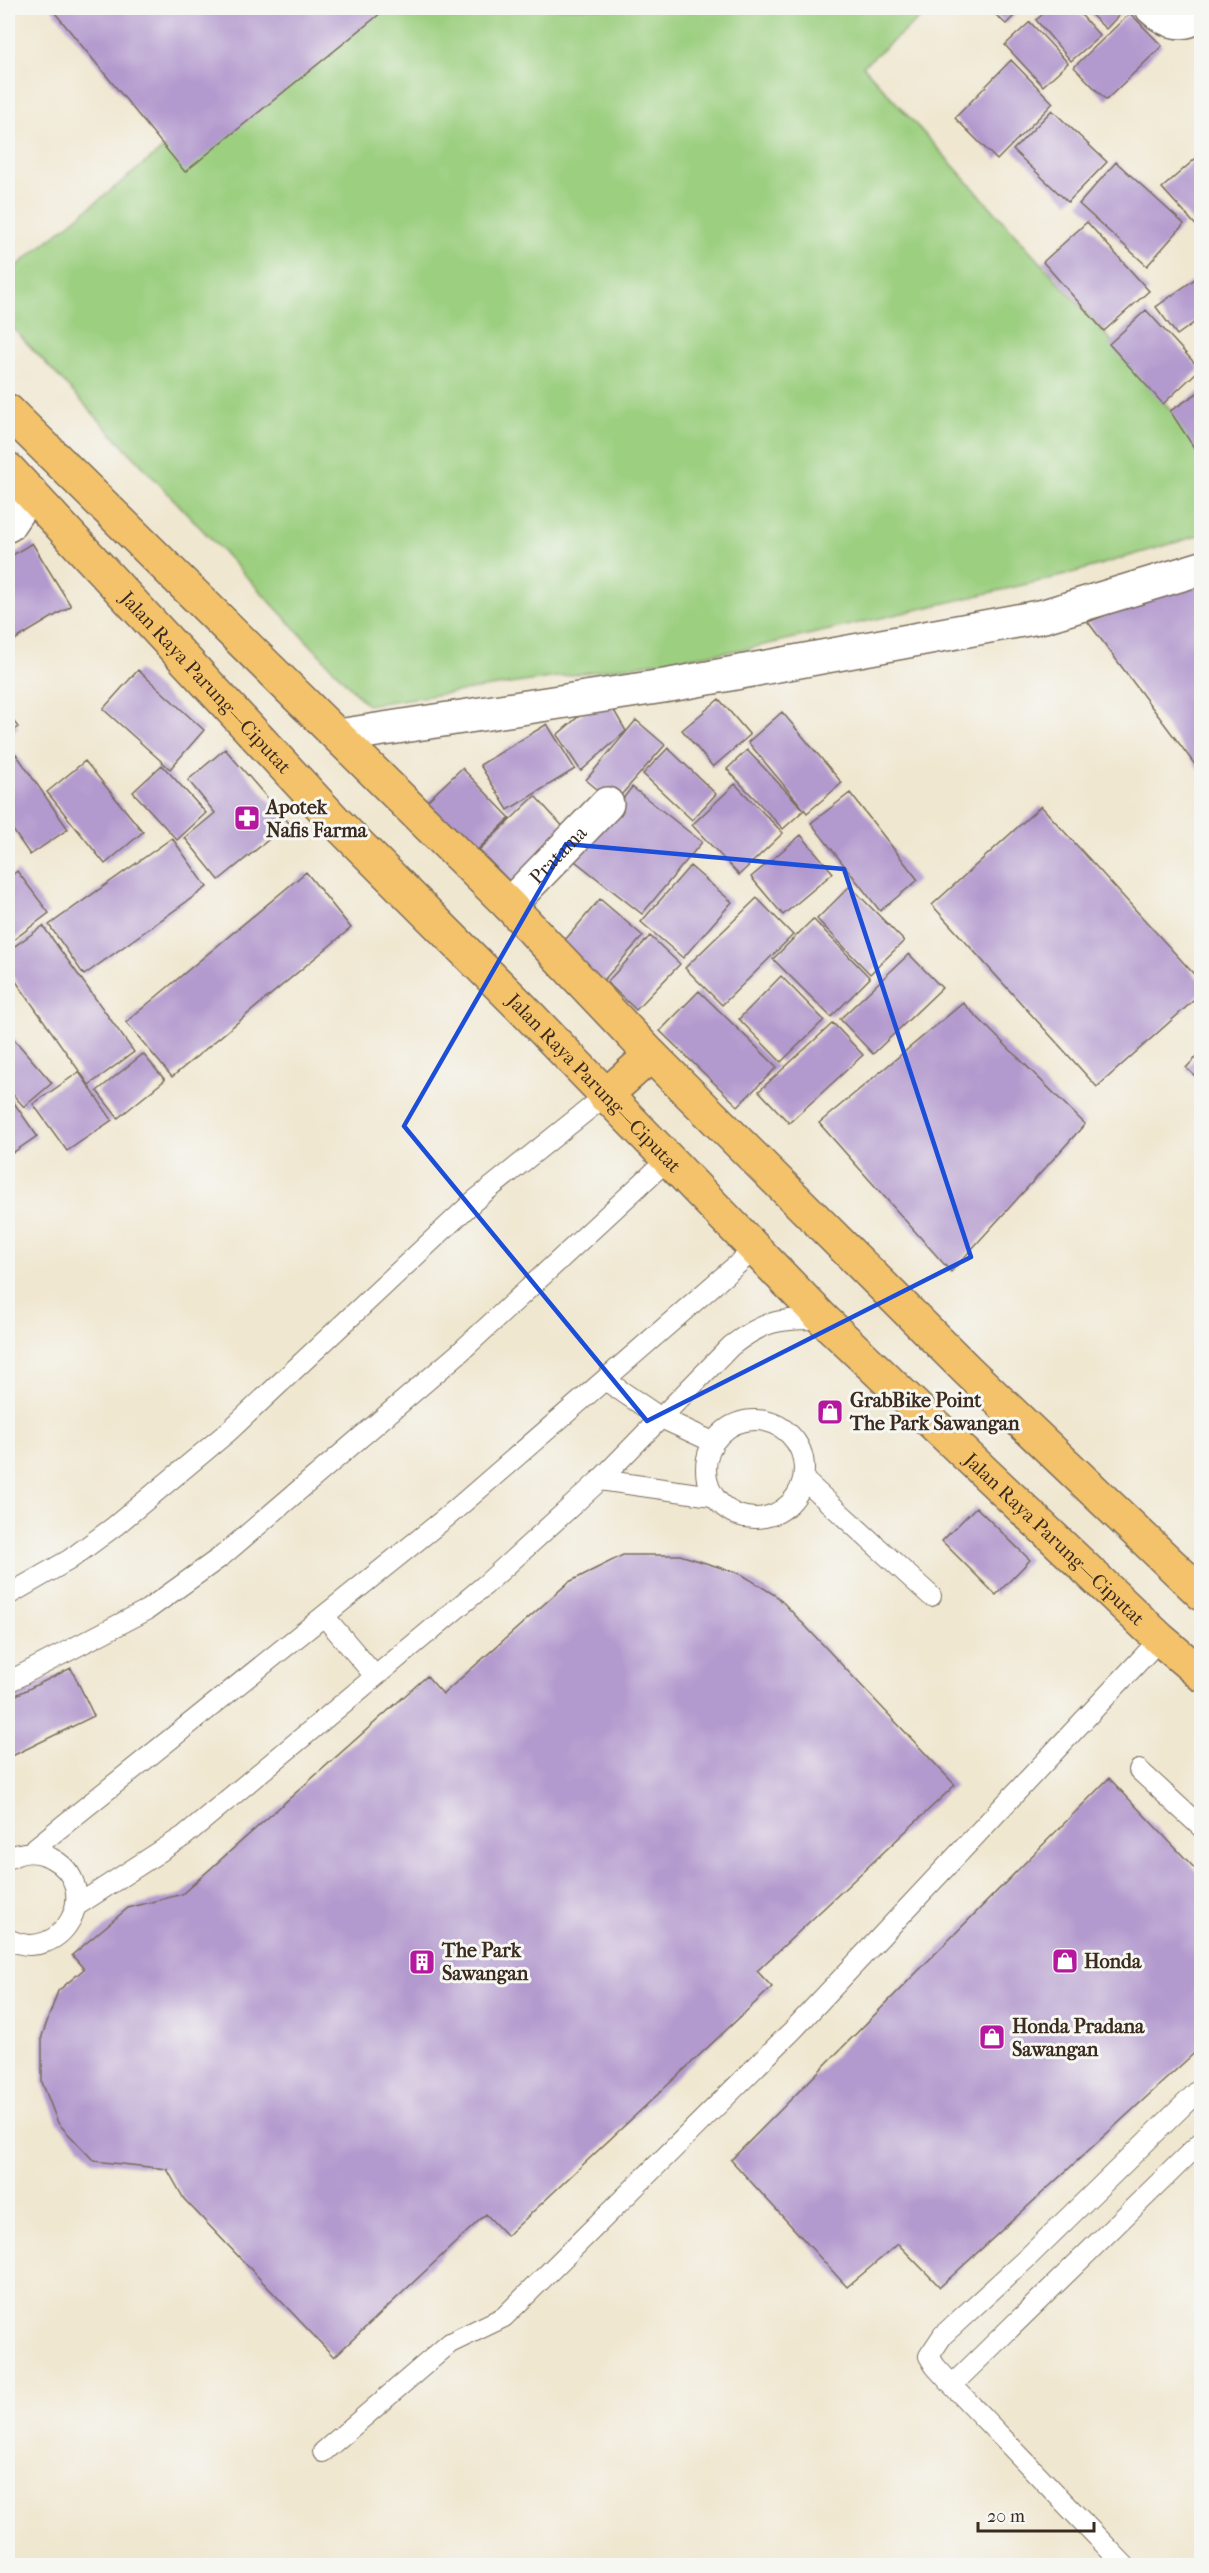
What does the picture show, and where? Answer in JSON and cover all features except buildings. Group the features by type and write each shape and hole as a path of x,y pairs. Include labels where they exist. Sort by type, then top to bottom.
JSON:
{"highway":[{"path":"8,411 509,905 651,1055 967,1370 1202,1594"},
{"name":"Jalan Raya Parung—Ciputat","path":"8,469 336,822 521,1007 823,1319 1160,1639 1202,1674"},
{"path":"605,1096 651,1055"}],"street":[{"path":"1152,8 1163,18 1177,23 1186,22 1202,11"},
{"path":"8,525 30,492"},
{"path":"338,736 670,685 1044,616 1202,568"},
{"name":"Pratama","path":"509,905 607,804"}],"lane":[{"path":"8,1595 69,1560 115,1526 229,1431 474,1201 605,1096"},
{"path":"8,1682 147,1610 222,1556 458,1354 667,1160"},
{"path":"8,1859 30,1852 448,1516 755,1250"},
{"path":"76,1906 184,1836 486,1585 600,1480 692,1383 749,1332 766,1323 786,1319 823,1319"},
{"path":"605,1380 661,1418 713,1442"},
{"path":"758,1420 774,1423 789,1433 799,1447 804,1463 804,1480 797,1495 786,1508 771,1516 754,1520 738,1516 723,1508 712,1496 705,1478 706,1459 713,1442 725,1429 741,1422 758,1420"},
{"path":"600,1480 712,1496"},
{"path":"804,1480 931,1596"},
{"path":"324,1616 375,1677"},
{"path":"323,2452 450,2343 504,2317 793,2030 1160,1639"},
{"path":"1139,1770 1202,1828"},
{"path":"8,1939 31,1945 46,1942 61,1934 71,1921 76,1906 76,1890 70,1875 60,1862 45,1855 30,1852"},
{"path":"1125,2565 952,2385 929,2356 934,2345 1202,2087"},
{"path":"952,2385 1202,2141"}],"highlighted area":[{"path":"566,844 844,869 971,1257 647,1421 404,1126"}],"green space":[{"path":"338,8 932,8 863,66 1138,370 1201,447 1201,535 1062,576 747,649 367,705 8,323 8,273"}],"place":[{"name":"Apotek Nafis Farma","path":"247,818"},
{"name":"GrabBike Point The Park Sawangan","path":"830,1412"},
{"name":"Honda","path":"1065,1961"},
{"name":"The Park Sawangan","path":"422,1962"},
{"name":"Honda Pradana Sawangan","path":"992,2037"}]}
